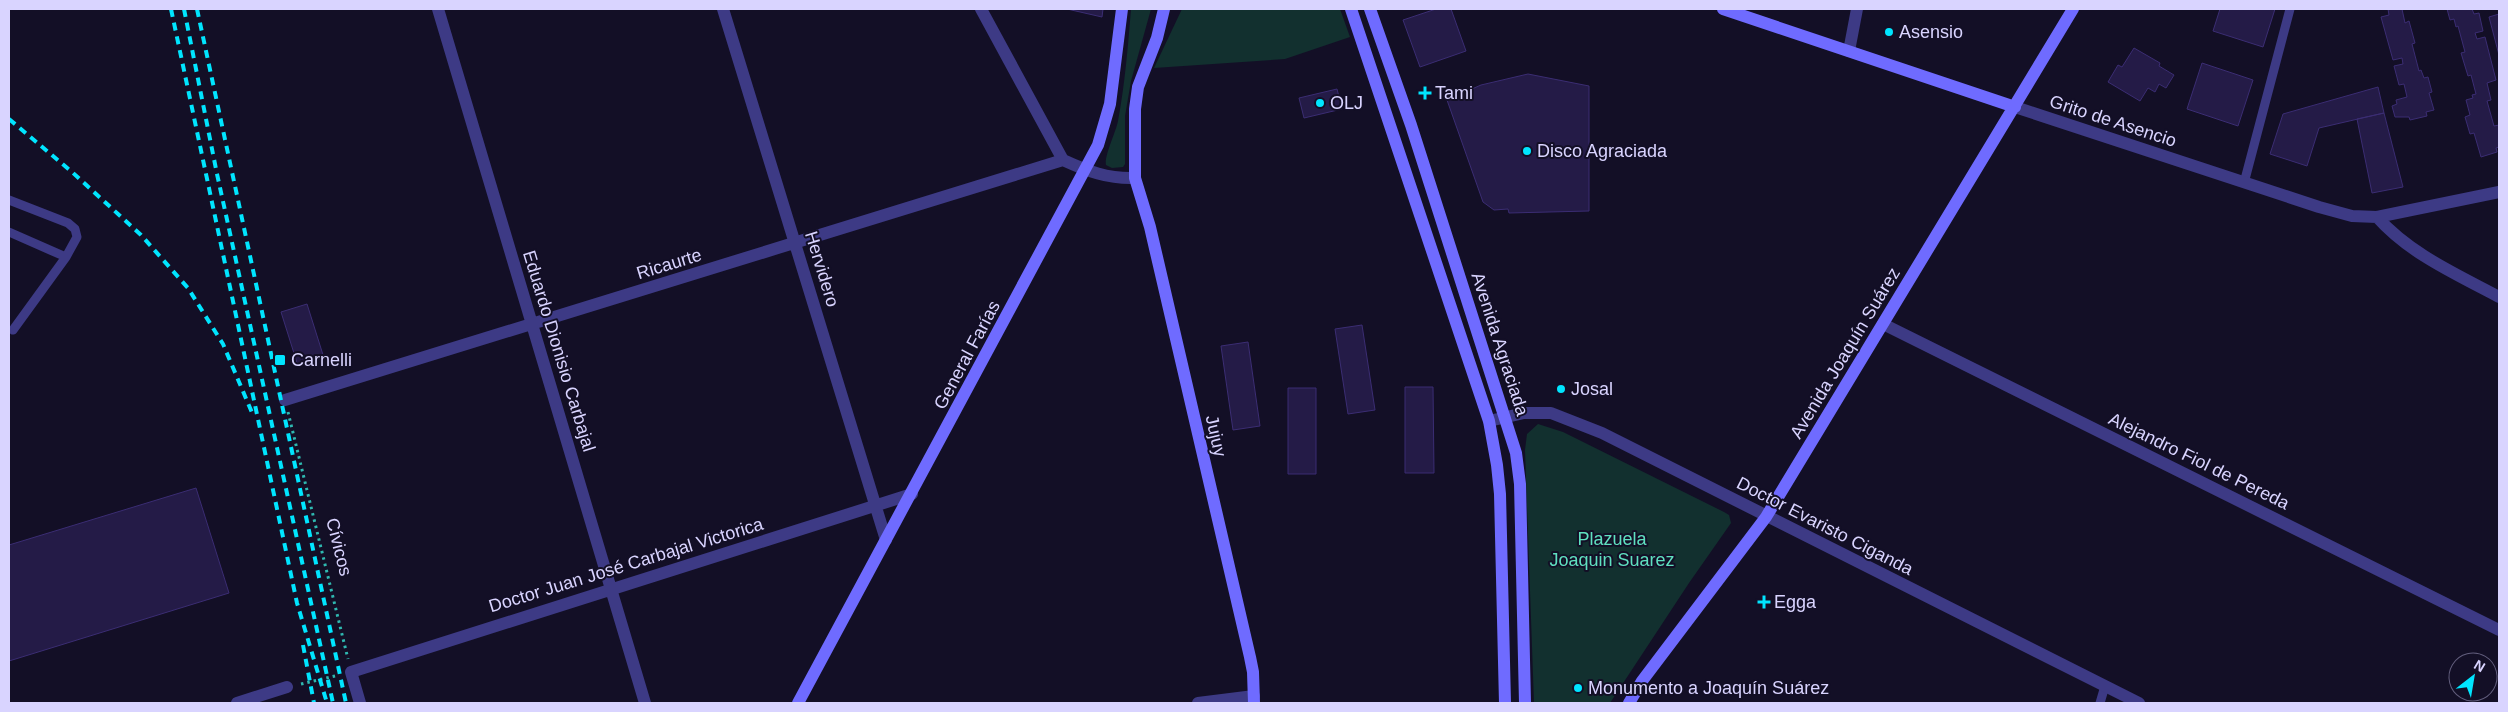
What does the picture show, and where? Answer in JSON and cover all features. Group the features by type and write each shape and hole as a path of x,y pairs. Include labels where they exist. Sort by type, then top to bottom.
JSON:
{"street":[{"name":"Eduardo Dionisio Carbajal","path":"438,9 645,703"},
{"name":"Hervidero","path":"723,9 886,540"},
{"path":"981,9 1062,160 1086,171 1106,177 1135,178"},
{"name":"General Farías","path":"798,703 1086,171 1107,120 1114,85 1122,9"},
{"name":"Jujuy","path":"1164,9 1157,38 1138,87 1134,133 1135,178 1150,227 1248,647 1253,672 1254,700"},
{"name":"Avenida Agraciada","path":"1351,9 1488,421 1500,494 1506,703"},
{"name":"Avenida Agraciada","path":"1370,9 1411,125 1516,453 1520,484 1526,703"},
{"name":"Grito de Asencio","path":"1722,9 2244,183 2352,216 2377,217 2499,192"},
{"path":"1849,51 1857,9"},
{"name":"Avenida Joaquín Suárez","path":"1629,703 1642,681 1766,517 2073,9"},
{"name":"Ricaurte","path":"285,400 1062,160"},
{"path":"2377,217 2393,236 2421,255 2499,297"},
{"name":"Alejandro Fiol de Pereda","path":"1883,324 2499,630"},
{"name":"Doctor Evaristo Ciganda","path":"1488,421 1535,412 1551,413 1602,433 2139,703"},
{"name":"Doctor Juan José Carbajal Victorica","path":"351,672 912,494"},
{"path":"351,672 360,703"},
{"path":"237,703 287,687"},
{"path":"1198,703 1254,700"}],"lane":[{"path":"2244,183 2290,9"},
{"path":"9,200 68,223 76,229 77,237 66,256 12,330"},
{"path":"9,232 66,256"},
{"path":"2100,703 2105,686"}],"path":[{"name":"Cívicos","path":"285,400 351,672"},
{"path":"287,687 351,672"}],"green space":[{"path":"1131,9 1151,9 1131,81 1125,116 1125,164 1123,167 1112,168 1106,165 1106,161 1117,126 1126,65"},
{"path":"1182,9 1340,9 1350,37 1285,59 1154,68"},
{"name":"Plazuela Joaquin Suarez","path":"1538,424 1563,432 1729,515 1731,523 1610,703 1534,703 1525,450 1527,434"}],"building":[{"path":"1067,9 1103,9 1102,17"},
{"path":"1436,9 1451,9 1466,51 1420,67 1403,20"},
{"path":"2220,9 2275,9 2263,47 2213,31"},
{"path":"2388,9 2402,9 2405,23 2409,21 2415,43 2412,44 2419,71 2421,70 2424,78 2428,77 2432,92 2429,93 2434,110 2426,112 2427,116 2410,120 2409,117 2395,117 2392,106 2397,104 2396,100 2407,97 2404,84 2399,85 2394,66 2403,64 2402,58 2393,60 2381,17 2389,15"},
{"path":"2447,9 2472,9 2474,14 2479,13 2483,31 2475,33 2477,39 2485,37 2496,80 2487,83 2491,100 2487,101 2494,126 2499,125 2499,147 2496,148 2497,152 2481,157 2474,133 2470,134 2465,117 2470,115 2466,100 2473,98 2472,95 2476,94 2471,75 2468,76 2461,53 2465,52 2458,26 2456,27 2454,19 2450,20"},
{"path":"2499,14 2499,55 2489,17"},
{"path":"2134,48 2160,63 2159,66 2174,75 2166,88 2159,84 2155,92 2148,88 2140,101 2108,82 2118,65 2122,67"},
{"path":"2202,63 2253,80 2238,126 2187,109"},
{"name":"Disco Agraciada","path":"1528,74 1589,86 1589,211 1509,213 1508,209 1494,210 1483,202 1447,100 1481,85"},
{"path":"2378,87 2384,113 2319,128 2307,166 2270,154 2283,114"},
{"name":"OLJ","path":"1337,89 1342,109 1304,118 1299,98"},
{"path":"2384,113 2403,187 2372,193 2357,119"},
{"path":"307,304 324,358 298,366 281,312"},
{"path":"1362,325 1375,410 1348,414 1335,329"},
{"path":"1248,342 1260,426 1233,430 1221,346"},
{"path":"1405,387 1433,387 1434,473 1405,473"},
{"path":"1288,388 1316,388 1316,474 1288,474"},
{"path":"196,488 229,593 9,661 9,545"}],"railway":[{"path":"171,9 297,603 327,703"},
{"path":"184,9 217,174 333,703"},
{"path":"197,9 346,703"},
{"path":"9,119 72,172 141,235 188,288 223,344 253,415"},
{"path":"303,645 314,703"}],"place":[{"name":"Asensio","path":"1889,32"},
{"name":"Tami","path":"1425,93"},
{"name":"OLJ","path":"1320,103"},
{"name":"Disco Agraciada","path":"1527,151"},
{"name":"Carnelli","path":"280,360"},
{"name":"Josal","path":"1561,389"},
{"name":"Egga","path":"1764,602"},
{"name":"Monumento a Joaquín Suárez","path":"1578,688"}]}
